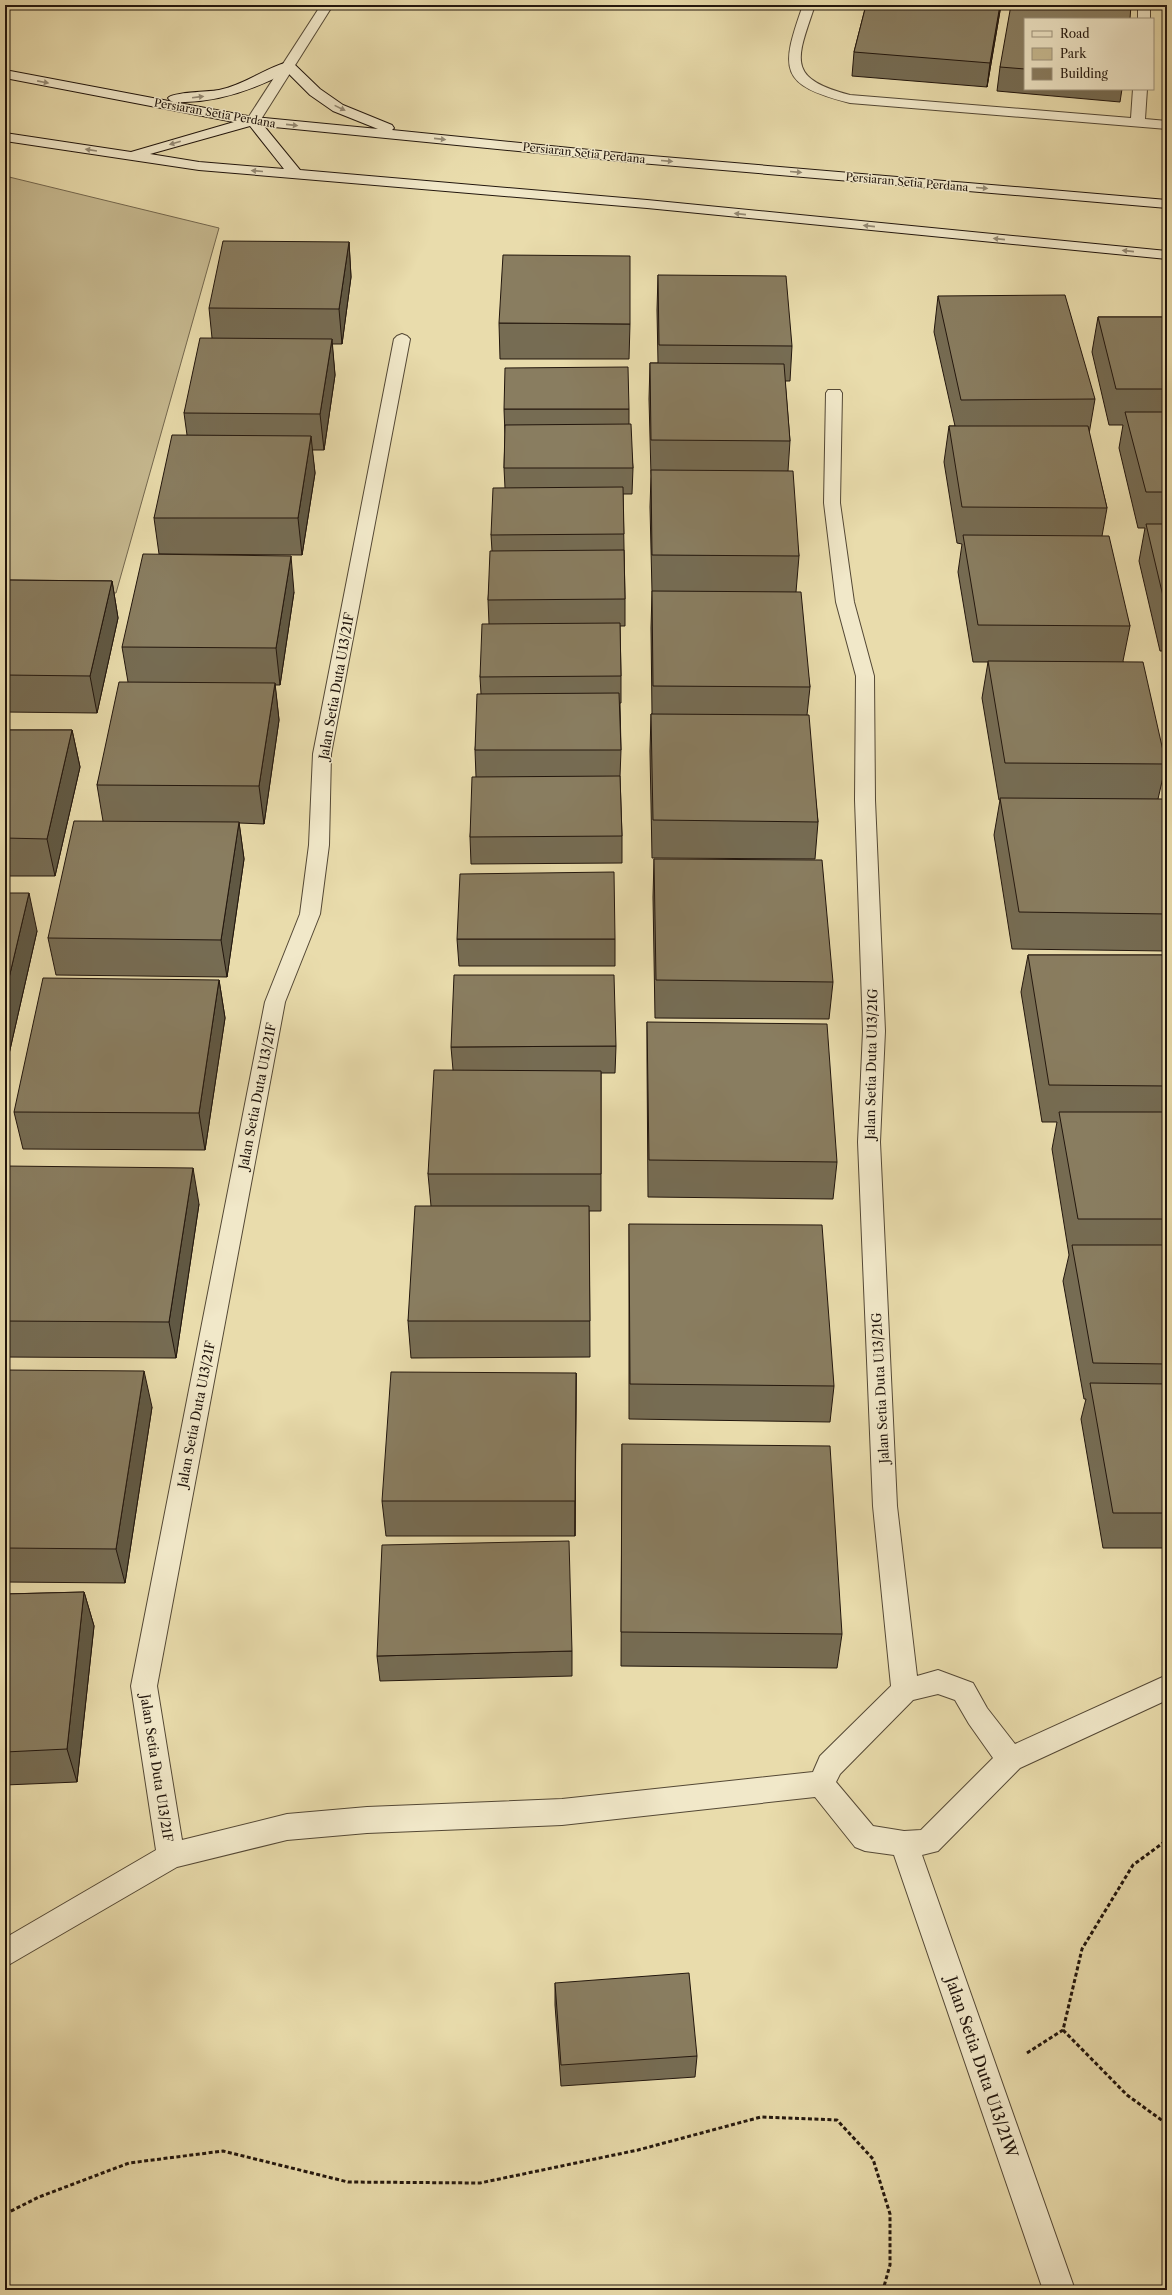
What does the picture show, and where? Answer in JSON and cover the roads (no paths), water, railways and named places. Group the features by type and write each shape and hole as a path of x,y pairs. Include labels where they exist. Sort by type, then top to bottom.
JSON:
{"street":[{"path":"130,156 253,121 327,5"},
{"path":"809,5 794,48 794,69 804,83 825,94 850,99 1167,125"},
{"path":"1144,5 1144,18"},
{"path":"132,98 188,98 226,94 251,86 288,66"},
{"path":"288,66 315,92 338,108 378,122 401,135"},
{"name":"Persiaran Setia Perdana","path":"5,74 253,121 640,159 1167,204"},
{"path":"1138,123 1140,90"},
{"path":"253,121 296,175"},
{"path":"5,137 199,166 647,204 1167,255"},
{"name":"Jalan Setia Duta U13/21F","path":"171,1856 144,1686 275,1002 310,914 319,845 322,754 402,339"},
{"name":"Jalan Setia Duta U13/21G","path":"834,393 832,503 845,602 866,676 865,800 874,1032 870,1150 885,1506 905,1690"},
{"path":"822,1784 830,1765 905,1690 938,1682 964,1692 978,1716 1010,1759"},
{"path":"822,1784 865,1838 904,1844 928,1842 1010,1759 1167,1687"},
{"path":"5,1953 171,1856 287,1827 367,1820 562,1812 822,1784"},
{"name":"Jalan Setia Duta U13/21W","path":"904,1844 1059,2290"}]}
